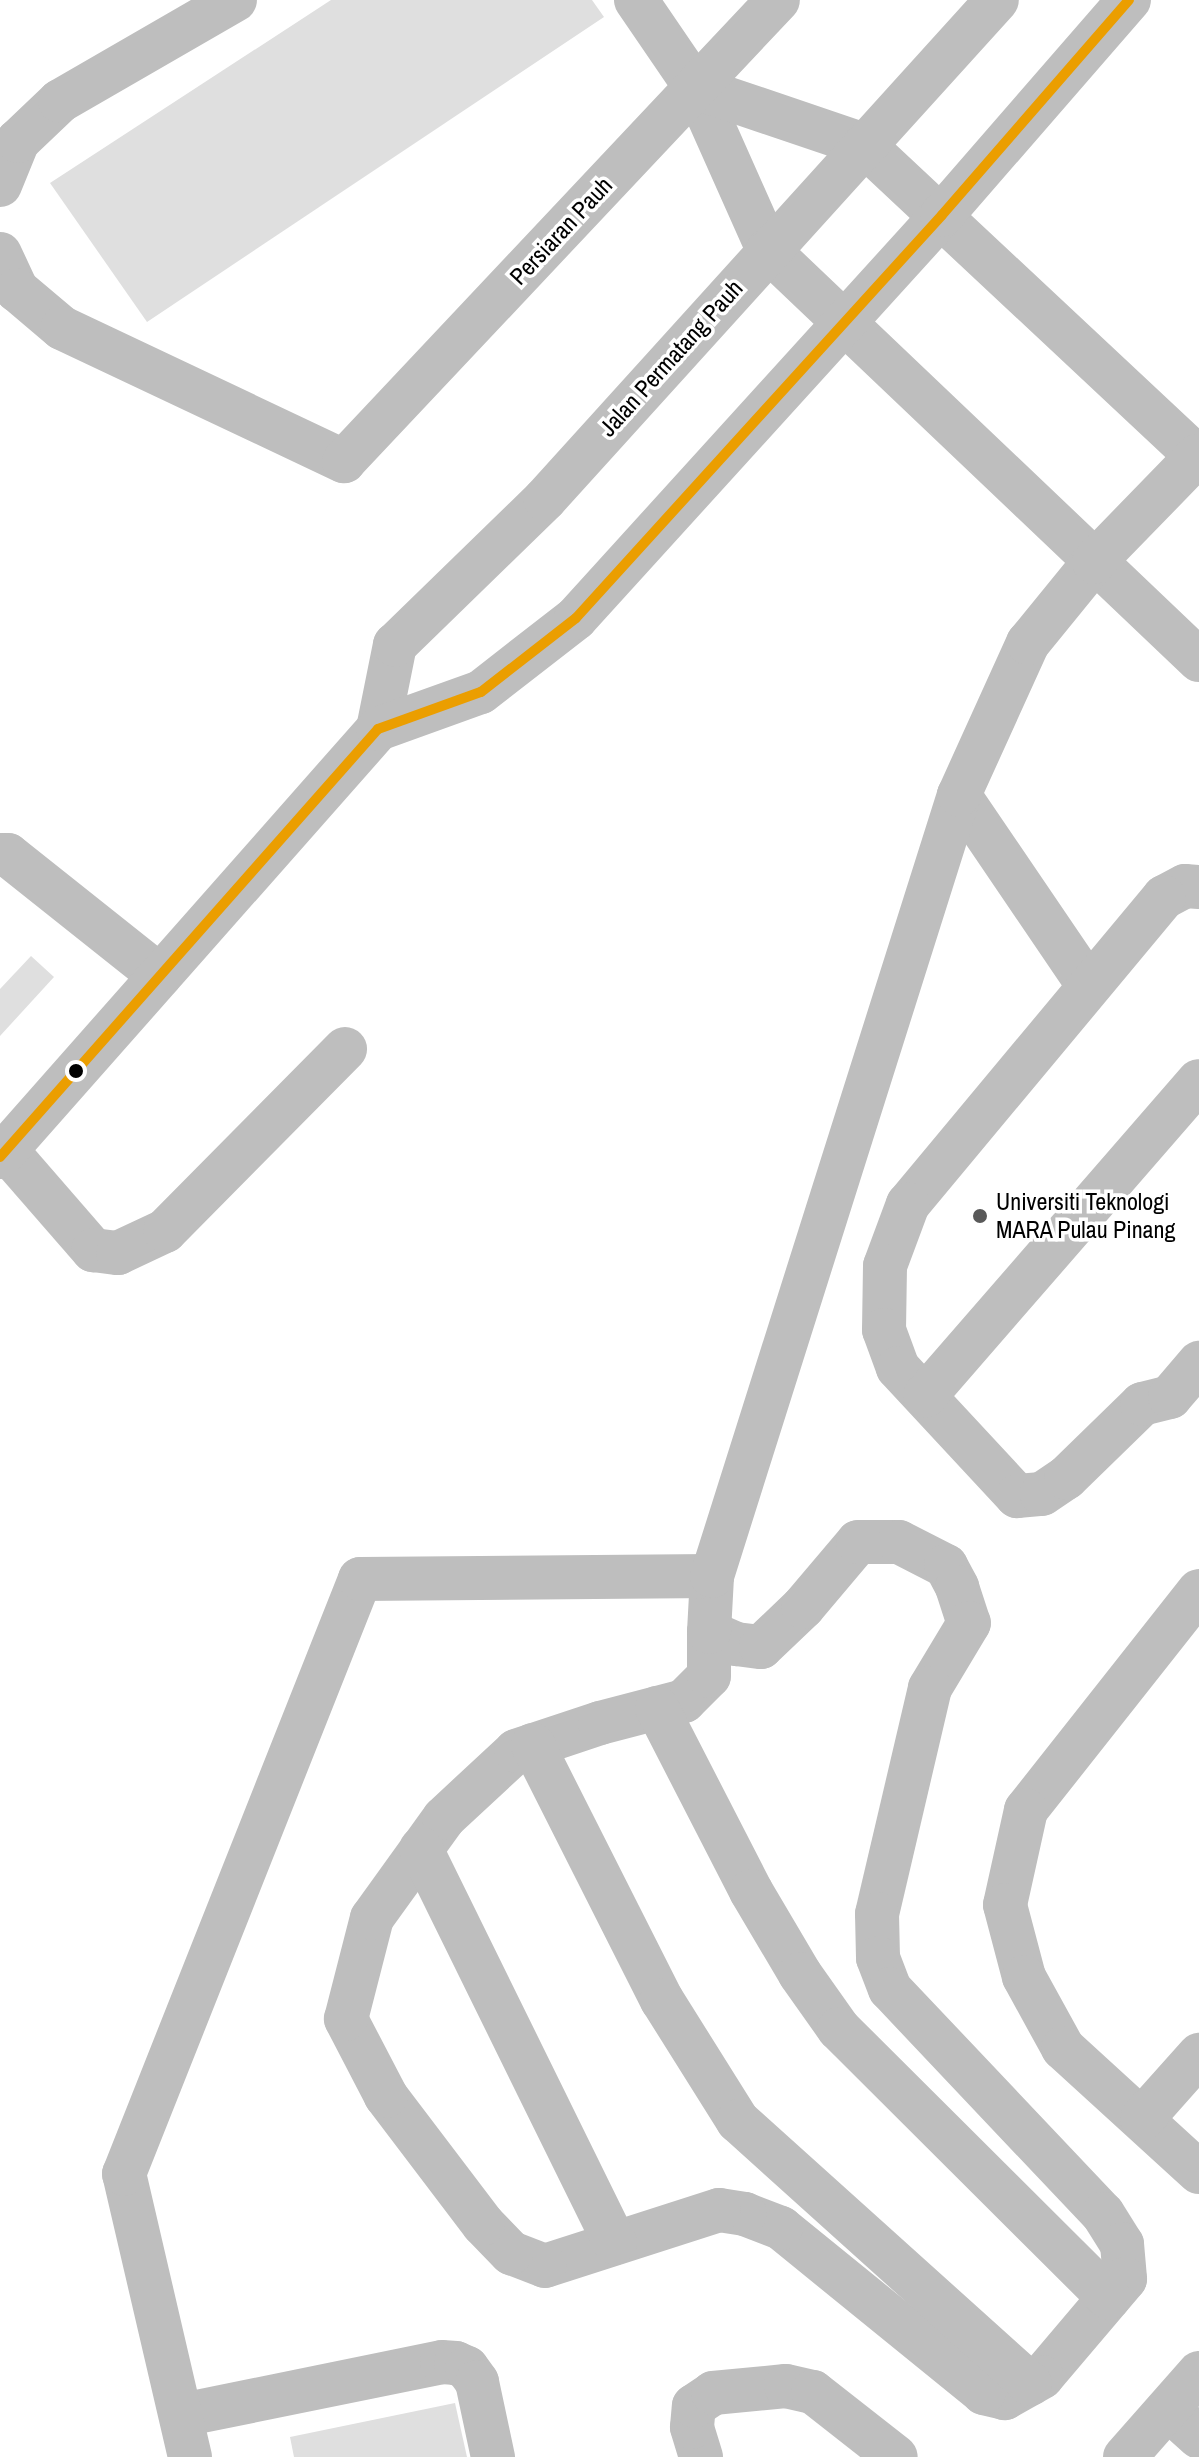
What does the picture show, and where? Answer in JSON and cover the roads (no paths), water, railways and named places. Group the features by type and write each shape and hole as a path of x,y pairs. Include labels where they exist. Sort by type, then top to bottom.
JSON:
{"street":[{"path":"0,185 18,141 60,101 235,0"},
{"path":"636,0 696,88 768,250 1199,660"},
{"name":"Persiaran Pauh","path":"0,254 17,290 62,328 344,461 778,0"},
{"name":"Jalan Permatang Pauh","path":"378,729 395,645 545,499 997,0"},
{"name":"Jalan Permatang Pauh","path":"3,1154 378,729 481,692 576,618 942,215 1129,0"},
{"path":"696,88 864,145 1198,457 1094,562 1028,643 959,795 712,1576 709,1632 709,1676 684,1701 516,1751 444,1818 372,1918 346,2019 386,2096 483,2224 511,2253 545,2266 719,2210 745,2214 781,2228 984,2393 1005,2398 1042,2377 1125,2279 1122,2244 1103,2214 890,1989 878,1958 877,1914 930,1688 969,1623 946,1566 899,1542 858,1542 803,1607 761,1647 736,1644 709,1632"},
{"path":"959,795 1089,986"},
{"path":"0,855 8,855 160,976"},
{"path":"1199,887 1185,886 1164,897 908,1204 885,1266 884,1330 898,1368 1017,1496 1042,1494 1066,1478 1142,1404 1185,1407 1199,1363"},
{"path":"3,1154 93,1250 118,1253 165,1231 345,1049"},
{"path":"925,1396 1199,1081"},
{"path":"190,2457 124,2174 360,1579 712,1576"},
{"path":"1199,1591 1026,1810 1005,1905 1024,1977 1063,2048 1199,2172"},
{"path":"657,1708 751,1891 800,1974 839,2029 1109,2298"},
{"path":"533,1745 662,2000 738,2121 1030,2384"},
{"path":"421,1849 615,2243"},
{"path":"1142,2119 1199,2055"},
{"path":"182,2415 442,2362 456,2363 467,2368 477,2382 493,2457"},
{"path":"1125,2457 1184,2424 1199,2373"},
{"path":"701,2457 692,2427 694,2406 713,2393 786,2386 813,2392 896,2457"}],"place":[{"name":"Universiti Teknologi MARA Pulau Pinang","path":"980,1216"}]}
